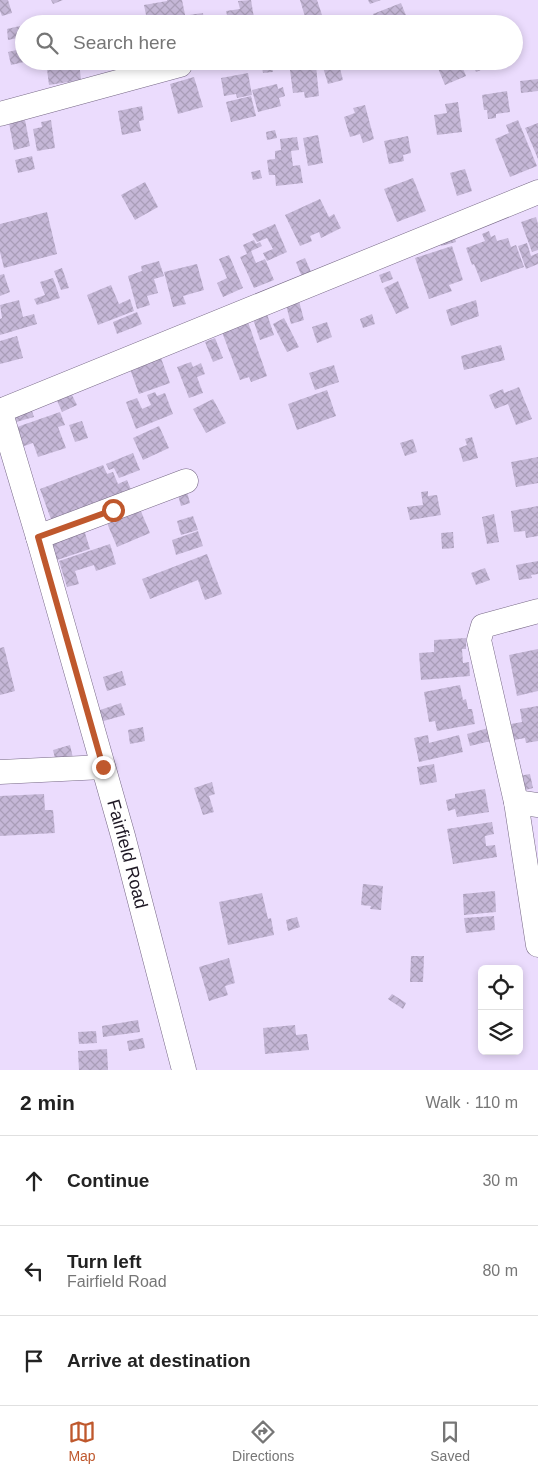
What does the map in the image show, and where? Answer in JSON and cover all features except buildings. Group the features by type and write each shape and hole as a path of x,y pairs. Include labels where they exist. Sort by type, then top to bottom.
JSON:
{"street":[{"path":"0,114 162,70"},
{"path":"0,410 538,192"},
{"name":"Fairfield Road","path":"0,410 123,836 184,1070"},
{"path":"38,537 186,481"},
{"path":"538,611 483,626 479,640 527,803 538,945"},
{"path":"0,772 103,767"}],"route":[{"path":"103,767 38,537 113,510"}]}
